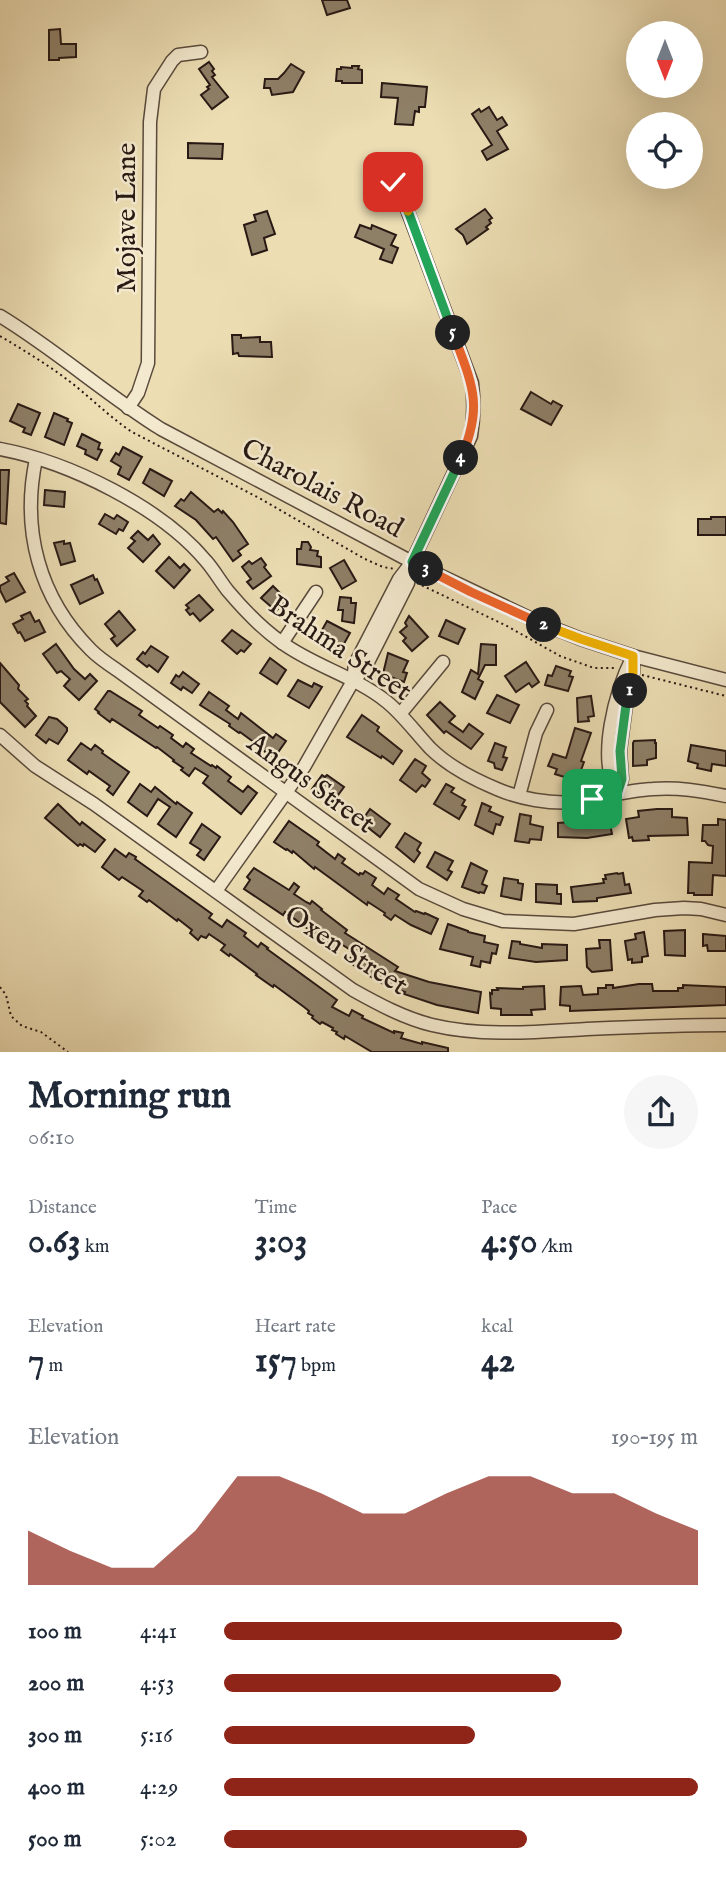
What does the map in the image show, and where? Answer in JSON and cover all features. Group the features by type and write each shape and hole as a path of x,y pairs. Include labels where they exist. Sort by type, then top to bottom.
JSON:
{"street":[{"name":"Mojave Lane","path":"128,408 138,393 148,363 150,122 154,89 178,55 201,52"},
{"path":"216,891 286,792 320,741 353,681 365,668 408,583 412,562 471,436 474,420 472,383 405,204 393,182"},
{"name":"Charolais Road","path":"0,316 53,350 128,408 161,429 471,592 581,639 633,656 726,680"},
{"name":"Brahma Street","path":"0,449 59,465 82,475 173,528 205,560 253,620 282,643 371,690 401,713 432,750 468,776 519,796 560,802 583,801 636,790 669,788 685,788 726,796"},
{"name":"Angus Street","path":"36,458 30,496 33,539 46,585 57,608 74,631 93,652 109,664 419,889 463,909 503,921 575,924 655,910 684,908 726,915"},
{"path":"282,643 316,592"},
{"path":"617,794 610,782 608,747 611,722 623,677 633,656"},
{"path":"401,713 443,662"},
{"path":"519,796 536,733 547,710"},
{"name":"Oxen Street","path":"0,735 36,766 94,804 353,990 401,1014 428,1024 499,1033 726,1025"}],"path":[{"path":"0,987 6,995 11,1016 22,1026 41,1032 68,1052"}],"building":[{"path":"322,0 347,0 350,8 327,15"},
{"path":"60,29 61,44 76,44 76,57 49,60 49,30"},
{"path":"209,62 214,69 212,71 215,75 212,77 228,97 212,109 201,95 210,85 199,69"},
{"path":"291,64 304,72 293,92 272,95 270,88 264,88 265,79 278,79"},
{"path":"359,66 358,69 362,70 362,83 336,81 337,69"},
{"path":"382,83 427,87 425,107 419,107 419,112 415,111 413,125 395,124 398,98 381,97"},
{"path":"489,107 497,120 502,117 507,125 497,131 508,149 487,160 482,151 492,145 472,114"},
{"path":"188,143 223,144 222,159 188,158"},
{"path":"485,209 492,218 486,227 488,229 467,244 456,229"},
{"path":"267,211 275,234 264,238 267,250 252,255 244,225 256,221 254,215"},
{"path":"360,225 371,229 372,225 396,235 391,245 398,248 392,263 380,259 384,249 355,237"},
{"path":"232,335 241,335 241,338 260,337 260,342 271,342 272,357 233,354"},
{"path":"531,392 551,404 553,401 562,406 551,425 521,409"},
{"path":"18,404 40,413 31,435 23,432 25,428 10,421"},
{"path":"54,413 72,423 64,445 45,437"},
{"path":"82,434 100,443 98,449 102,450 97,460 77,446"},
{"path":"123,447 142,457 129,480 118,474 121,467 111,461 116,453 119,455"},
{"path":"150,469 172,481 164,496 143,483"},
{"path":"0,470 9,470 6,524 0,523"},
{"path":"45,490 65,492 64,507 44,505"},
{"path":"191,492 214,512 218,509 222,513 223,511 248,544 238,551 241,555 233,561 216,537 213,539 196,520 175,506 181,499 184,501"},
{"path":"105,514 114,519 117,515 128,522 123,531 119,529 116,534 99,524"},
{"path":"726,517 726,535 698,535 698,519"},
{"path":"138,531 148,540 153,535 160,544 143,562 128,548 135,541 131,538"},
{"path":"64,541 64,544 70,543 75,561 61,565 54,543"},
{"path":"302,542 308,542 310,550 318,551 321,567 297,564 297,549 301,549"},
{"path":"169,557 180,568 184,564 190,570 174,588 156,571"},
{"path":"261,558 271,576 253,589 247,582 251,579 242,567 249,561 252,564"},
{"path":"344,560 356,581 342,589 330,568"},
{"path":"14,573 25,592 6,602 0,586 9,581 6,577"},
{"path":"93,575 103,593 80,604 71,585"},
{"path":"273,586 287,600 276,611 261,598"},
{"path":"199,595 213,610 200,621 186,610 189,608 186,605"},
{"path":"340,597 351,598 351,603 356,603 354,623 342,621 343,610 338,610"},
{"path":"119,611 135,630 117,646 111,639 115,636 105,624"},
{"path":"30,612 35,622 39,620 45,632 25,641 13,624"},
{"path":"409,616 428,637 412,651 403,641 406,638 400,632 407,626 405,623"},
{"path":"446,620 465,629 458,644 439,636"},
{"path":"327,621 350,633 340,651 317,639"},
{"path":"232,630 251,644 244,652 241,650 237,654 222,641"},
{"path":"56,644 85,679 90,674 97,681 79,700 64,686 70,679 61,671 57,673 43,654"},
{"path":"481,644 496,645 496,665 485,665 478,679 483,682 475,699 462,692 471,670 478,674"},
{"path":"151,646 168,657 158,672 137,659"},
{"path":"388,653 408,661 403,672 407,673 404,682 383,674"},
{"path":"270,658 286,670 277,684 260,673"},
{"path":"526,662 539,682 532,687 529,683 516,692 505,676"},
{"path":"0,663 19,685 18,689 28,699 25,701 27,706 36,716 25,727 0,702"},
{"path":"556,666 571,671 569,676 573,677 568,691 545,685 548,675 552,676"},
{"path":"183,672 199,684 192,693 171,683 176,675 179,677"},
{"path":"298,680 312,687 314,683 322,687 309,708 288,696"},
{"path":"108,691 142,711 139,715 173,735 171,738 183,747 186,743 194,749 191,753 211,766 217,766 231,777 228,781 243,792 248,786 257,793 241,814 203,783 208,776 195,768 189,776 157,747 98,713 95,709"},
{"path":"209,692 229,706 226,710 238,719 241,713 273,738 276,734 286,741 274,758 200,705"},
{"path":"497,695 519,705 510,723 487,713"},
{"path":"591,696 594,716 588,717 589,721 578,722 577,698"},
{"path":"440,702 455,716 449,722 463,732 469,724 483,734 471,749 446,731 444,733 427,715"},
{"path":"362,715 379,727 377,731 402,751 393,764 347,737"},
{"path":"49,717 57,719 67,728 58,744 49,739 46,743 36,735"},
{"path":"575,728 591,733 577,781 555,774 557,769 548,766 553,754 566,758"},
{"path":"655,740 656,758 647,760 647,765 633,766 634,741"},
{"path":"81,743 91,750 95,745 129,772 113,795 107,790 110,786 68,760"},
{"path":"495,743 506,747 503,757 507,758 502,770 495,768 494,763 488,761"},
{"path":"691,745 726,751 726,766 712,764 711,771 697,768 698,764 688,761"},
{"path":"415,759 426,766 422,773 430,780 416,792 400,780"},
{"path":"322,775 327,775 344,787 333,802 312,789"},
{"path":"140,784 151,792 155,787 192,813 176,837 158,824 170,807 158,799 147,816 128,802"},
{"path":"446,784 454,788 451,792 465,800 462,805 466,807 459,819 434,804"},
{"path":"482,803 491,807 489,811 503,817 500,825 496,824 493,834 475,825"},
{"path":"58,804 80,825 82,822 105,840 95,852 84,844 78,846 45,818"},
{"path":"370,809 390,824 380,837 361,822"},
{"path":"672,809 672,817 687,818 688,835 648,836 649,840 633,841 632,837 629,838 626,819 639,817 638,811"},
{"path":"520,814 531,816 530,824 543,827 541,840 530,839 529,843 515,841"},
{"path":"609,819 612,834 587,838 558,837 558,823"},
{"path":"718,819 726,820 726,876 713,875 712,895 688,893 689,862 712,863 713,846 702,841 703,825 718,825"},
{"path":"289,821 319,842 317,845 335,859 338,854 345,859 342,863 359,875 365,871 376,878 372,885 384,894 388,888 399,895 396,899 415,912 438,919 431,934 395,915 391,920 385,913 368,902 367,905 315,867 314,869 293,851 292,853 274,842"},
{"path":"202,824 220,837 204,860 197,855 201,850 190,843"},
{"path":"405,833 421,843 417,850 420,853 414,862 396,847"},
{"path":"115,849 126,857 129,853 136,857 135,859 212,914 209,918 222,927 227,920 246,933 244,936 258,947 261,943 268,948 337,1000 332,1007 349,1016 352,1010 363,1016 362,1018 394,1033 403,1033 401,1038 448,1048 448,1052 372,1052 345,1036 344,1039 332,1030 333,1028 312,1018 309,1011 274,985 273,987 221,950 225,945 209,934 198,940 190,933 192,930 178,919 177,921 149,900 147,902 139,896 143,891 122,877 119,880 102,867"},
{"path":"435,852 453,861 448,870 452,872 447,880 427,867"},
{"path":"471,863 487,871 482,884 487,886 484,893 462,887"},
{"path":"254,868 289,890 294,883 299,887 294,894 310,904 312,901 347,930 345,933 398,967 395,971 429,982 481,992 478,1013 437,1005 404,994 405,992 366,974 348,961 353,955 350,953 352,951 338,942 334,948 285,912 283,915 244,889 250,880 247,877"},
{"path":"623,873 625,885 629,884 631,893 597,898 597,901 573,902 571,887 604,883 605,875"},
{"path":"504,878 518,880 518,883 523,884 521,900 501,896"},
{"path":"536,884 557,885 561,904 536,902"},
{"path":"448,924 485,936 484,942 498,945 496,954 492,953 490,963 481,961 480,967 471,965 473,957 440,949"},
{"path":"685,930 685,956 665,955 664,931"},
{"path":"644,932 648,956 642,957 642,962 632,963 632,959 628,960 625,941 636,939 635,934"},
{"path":"703,934 726,936 726,951 708,951 707,945 703,946"},
{"path":"599,940 610,940 612,970 592,972 587,967 586,949 600,948"},
{"path":"512,941 542,948 542,944 567,945 567,960 536,962 509,958"},
{"path":"652,984 653,991 678,991 683,985 726,987 726,1005 570,1011 570,1006 560,1005 561,987 581,986 583,995 598,994 598,988 606,988 606,985 613,985 613,988"},
{"path":"544,986 545,1009 531,1010 532,1015 501,1015 501,1009 491,1008 492,990"}],"route":[{"path":"393,182 405,204 433,276 472,383 473,399 474,420 471,436 412,562 538,622 633,656 633,673 622,727 622,779 617,794 592,799"}]}
